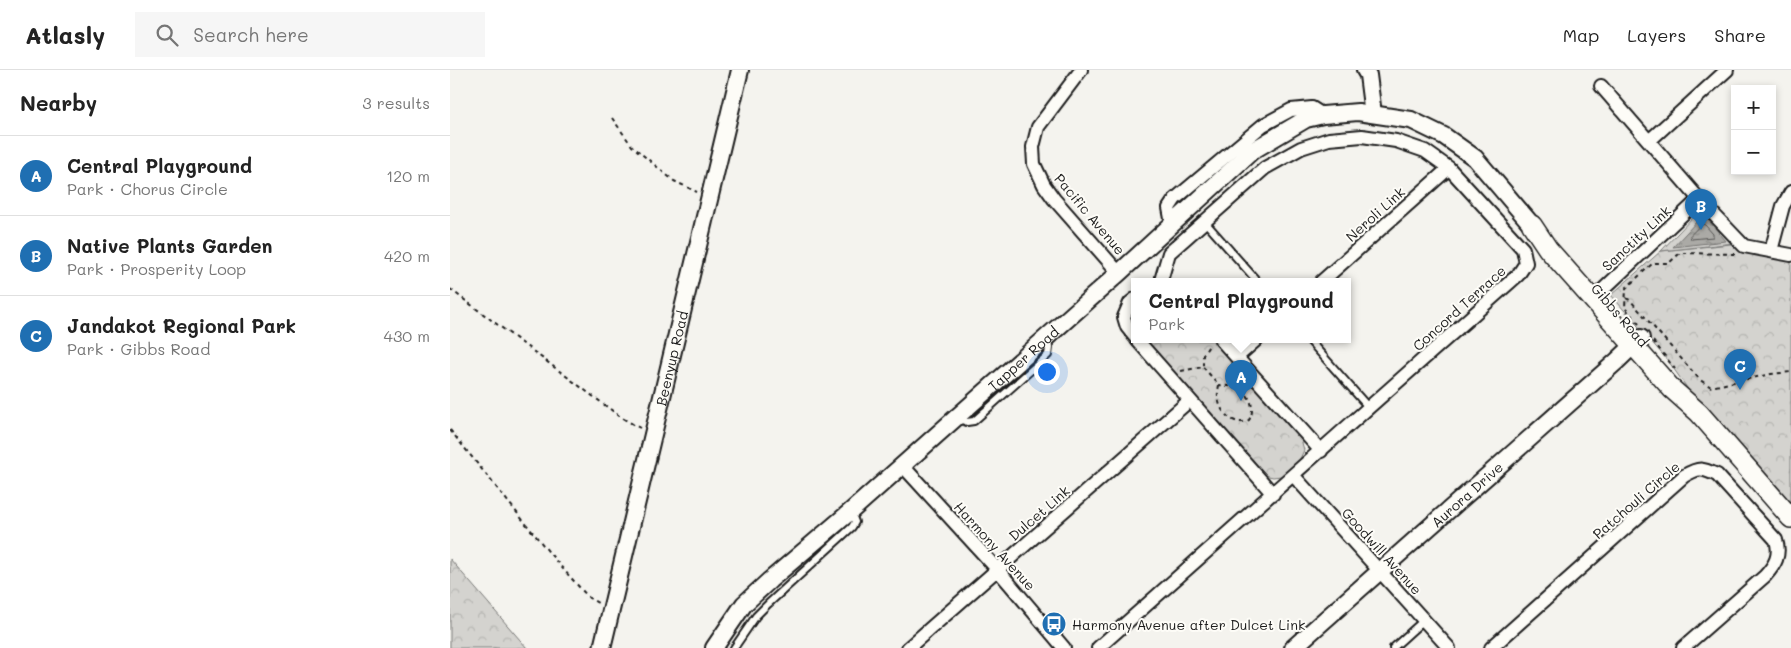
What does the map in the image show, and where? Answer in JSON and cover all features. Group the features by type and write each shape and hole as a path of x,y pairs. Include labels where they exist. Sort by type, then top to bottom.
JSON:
{"main road":[{"name":"Gibbs Road","path":"1532,225 1548,249 1597,295 1637,341 1672,389 1699,413 1791,518"}],"street":[{"name":"Beenyup Road","path":"602,648 740,70"},
{"name":"Pacific Avenue","path":"1081,70 1038,127 1033,148 1034,164 1054,200 1119,273"},
{"path":"1360,70 1365,113"},
{"path":"1365,70 1368,75 1365,113"},
{"path":"1649,141 1727,70"},
{"path":"1601,86 1699,199 1744,246 1791,255"},
{"name":"Tapper Road","path":"714,648 744,604 1119,273 1252,151 1306,118 1322,115 1365,113"},
{"name":"Gibbs Road","path":"1365,113 1411,120 1444,136 1475,158 1532,225"},
{"name":"Concord Terrace","path":"1098,648 1518,275 1526,262 1523,249 1449,168 1425,151 1396,141 1362,136 1329,138 1301,148 1266,168 1169,253 1162,278"},
{"name":"Neroli Link","path":"1325,278 1449,168"},
{"path":"1771,251 1783,206 1791,192"},
{"name":"Sanctity Link","path":"1597,295 1699,199"},
{"path":"1131,302 1124,317 1131,332"},
{"name":"Aurora Drive","path":"1293,648 1637,341"},
{"path":"1140,343 1273,494"},
{"path":"1225,343 1321,451"},
{"path":"1237,357 1253,343"},
{"name":"Dulcet Link","path":"908,648 1190,400"},
{"name":"Harmony Avenue","path":"902,465 997,569 1064,648"},
{"name":"Patchouli Circle","path":"1491,648 1684,476 1695,469 1705,469 1717,475 1776,540 1778,556 1774,566 1765,576 1683,648"},
{"name":"Goodwill Avenue","path":"1293,475 1449,648"}],"lane":[{"path":"1205,222 1254,278"},
{"path":"1312,343 1369,408"},
{"path":"734,648 756,616 852,527 854,522 851,511"},
{"path":"1393,648 1424,620"}],"path":[{"path":"612,118 632,146 674,181 710,199"},
{"path":"1625,308 1626,288 1653,263 1669,263 1680,253 1744,255"},
{"path":"450,289 622,418 654,435"},
{"path":"1626,298 1630,300 1700,380 1711,388 1771,374 1791,372"},
{"path":"1202,367 1204,350 1211,343"},
{"path":"1171,379 1183,370 1202,367"},
{"path":"1202,367 1219,385 1239,388 1246,394 1253,408 1249,420 1237,422 1226,415 1218,402 1219,385"},
{"path":"450,430 556,561 589,598 612,610"}],"green space":[{"path":"1694,216 1708,216 1734,243 1661,251"},
{"path":"1731,244 1742,250 1791,258 1791,511 1708,418 1669,362 1611,295 1661,251"},
{"path":"1147,343 1217,343 1301,439 1304,450 1299,461 1281,476 1264,475"},
{"path":"450,559 527,648 450,648"}],"water":[{"path":"1699,219 1707,219 1726,241 1673,247"}],"place":[{"name":"Native Plants Garden","path":"1701,230"},
{"name":"Jandakot Regional Park","path":"1740,390"},
{"name":"Central Playground","path":"1241,401"},
{"name":"Harmony Avenue after Dulcet Link","path":"1054,624"}]}
